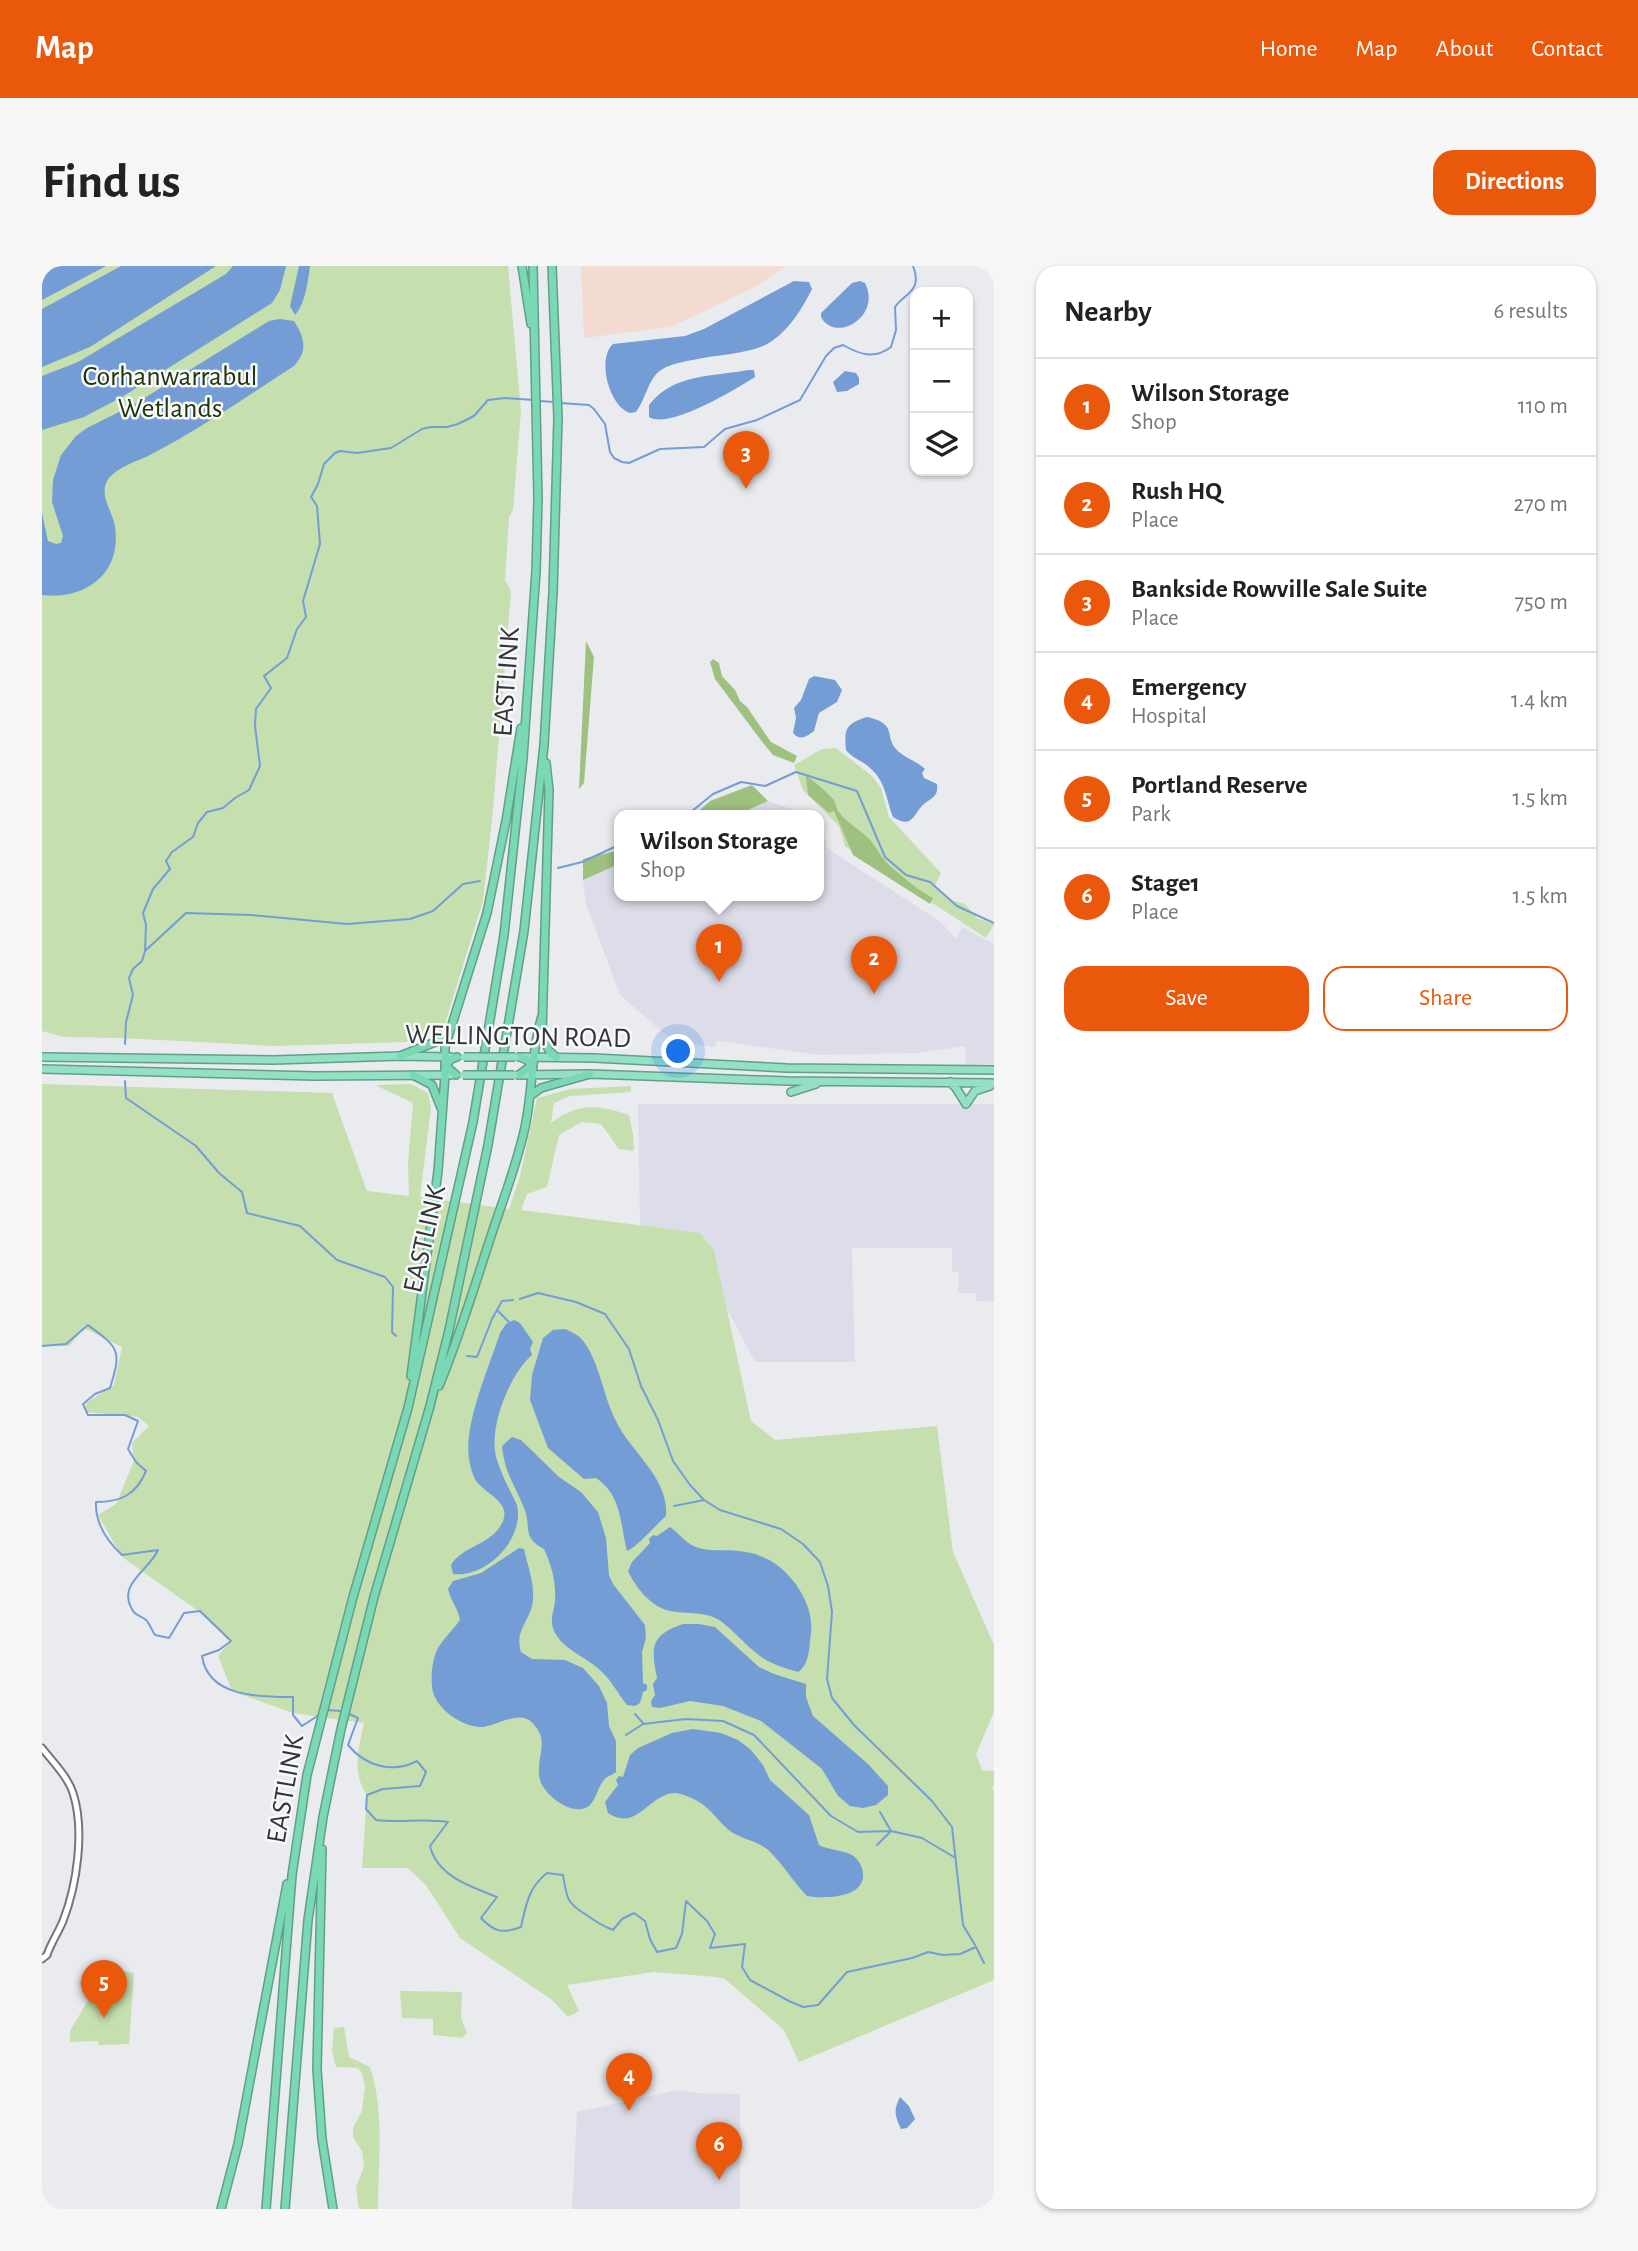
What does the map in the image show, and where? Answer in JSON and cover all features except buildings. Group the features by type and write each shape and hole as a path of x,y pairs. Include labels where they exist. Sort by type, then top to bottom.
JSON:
{"highway":[{"path":"522,266 536,355"},
{"name":"EASTLINK","path":"264,2209 283,1976 297,1836 307,1775 332,1673 408,1408 473,1122 504,936 523,758 536,571 537,418 533,266"},
{"name":"EASTLINK","path":"287,2209 287,2179 308,1920 330,1777 374,1597 430,1406 469,1240 502,1068 524,931 544,745 553,592 558,418 554,266"},
{"path":"408,1408 438,1171 448,1037 487,913 525,709"},
{"path":"544,745 549,790 542,1033 545,1043 556,1057"},
{"path":"430,1406 463,1324 520,1150 542,1016"},
{"path":"400,1056 448,1037"},
{"name":"WELLINGTON ROAD","path":"42,1057 287,1060 400,1056 445,1061 461,1057 518,1057 533,1061 556,1057 787,1068 994,1070"},
{"path":"202,1059 202,1073"},
{"path":"445,1061 459,1075"},
{"path":"517,1075 533,1061"},
{"path":"787,1068 787,1081"},
{"name":"WELLINGTON ROAD","path":"42,1069 413,1075 590,1074 787,1081 994,1084"},
{"path":"966,1070 966,1082"},
{"path":"530,1096 541,1088 590,1074"},
{"path":"413,1075 432,1085 443,1112"},
{"path":"791,1093 831,1082"},
{"path":"950,1082 966,1104 975,1091 994,1084"},
{"path":"323,1816 317,2069 322,2139 336,2209"},
{"path":"222,2207 238,2144 297,1836"}],"street":[{"path":"42,1748 73,1792 79,1824 78,1850 67,1908 47,1955 42,1959"}],"shaded area":[{"path":"581,266 786,266 755,287 671,327 584,338"},
{"path":"768,801 794,810 748,810"},
{"path":"824,838 826,846 836,854 941,922 956,939 962,927 994,944 994,1064 966,1065 965,1046 918,1053 820,1055 718,1041 715,1047 674,1042 620,995 586,904 583,880 614,866 614,901 824,901"},
{"path":"638,1104 994,1104 994,1302 976,1301 976,1293 958,1293 959,1272 952,1272 952,1248 852,1248 855,1362 755,1362 725,1305 714,1250 700,1234 640,1226"},
{"path":"678,2090 740,2094 740,2209 572,2209 577,2112"}],"green space":[{"name":"Corhanwarrabul Wetlands","path":"42,266 508,266 521,411 513,510 509,517 505,580 511,591 493,810 483,901 443,1030 406,1042 275,1046 64,1037 42,1031"},
{"path":"586,641 594,657 584,783 579,789"},
{"path":"713,659 719,663 722,676 771,742 797,756 794,763 773,755 763,743 715,679 710,662"},
{"path":"836,748 872,776 881,788 889,817 941,873 935,885 947,899 965,904 977,918 994,924 986,938 845,846 839,826 803,790 794,765 822,749"},
{"path":"806,776 835,801 841,815 868,838 892,867 933,898 930,904 853,855 834,811 829,813 808,795"},
{"path":"752,785 768,801 748,810 700,810 710,801"},
{"path":"614,851 614,866 583,880 583,859"},
{"path":"42,1084 332,1093 367,1191 409,1196 408,1163 413,1103 375,1085 411,1084 428,1093 431,1108 420,1197 509,1209 520,1176 537,1098 571,1089 631,1086 631,1092 570,1096 554,1103 551,1123 570,1112 588,1107 629,1115 634,1151 619,1149 601,1124 582,1122 559,1135 547,1187 527,1194 521,1210 700,1233 714,1250 751,1421 775,1440 937,1426 953,1552 994,1645 994,1712 976,1754 982,1770 994,1771 994,1980 799,2062 784,2030 725,1979 717,1977 654,1972 567,1985 579,2011 568,2017 551,1999 460,1938 426,1885 408,1868 362,1868 367,1795 359,1778 358,1760 364,1723 293,1713 232,1691 218,1656 230,1641 197,1610 122,1557 98,1515 116,1504 134,1461 132,1443 149,1426 138,1417 86,1412 86,1403 114,1385 122,1347 84,1328 69,1346 42,1346"},
{"path":"103,1968 134,1973 129,2044 70,2042 70,2031 90,1997 79,1983"},
{"path":"400,1991 462,1992 461,2018 467,2033 462,2038 433,2035 433,2019 402,2018"},
{"path":"344,2027 349,2057 370,2067 375,2084 380,2137 378,2209 359,2209 356,2187 364,2167 362,2151 353,2137 353,2128 362,2111 365,2085 358,2068 336,2067 332,2051 334,2028"}],"water":[{"path":"42,266 106,266 42,300"},
{"path":"121,266 216,266 90,347 42,367 42,309"},
{"path":"233,266 286,266 280,290 272,303 122,397 84,417 42,430 42,376 78,362 226,274"},
{"path":"299,266 310,266 304,299 295,315 290,306"},
{"path":"794,281 809,282 812,289 790,324 772,341 748,351 666,367 653,379 636,412 630,413 623,409 611,393 606,361 613,344 685,336 704,329"},
{"path":"852,283 865,283 869,295 863,315 846,327 828,325 821,313"},
{"path":"269,321 294,321 302,338 302,354 294,366 204,424 111,476 105,487 105,498 115,527 113,558 97,580 86,588 73,593 42,595 42,513 48,541 61,543 63,536 52,502 53,480 61,455 76,436 133,405"},
{"path":"754,370 755,377 702,406 671,418 659,420 649,417 649,405 670,387 694,378"},
{"path":"845,371 856,373 859,384 847,391 837,392 833,382"},
{"path":"814,676 835,680 842,690 837,702 819,713 814,731 798,737 793,733 796,718 794,708 801,700 809,679"},
{"path":"867,717 883,723 889,730 896,749 925,769 922,773 924,778 937,784 935,795 907,822 893,817 885,790 875,772 846,750 845,737 848,728"},
{"path":"514,1320 520,1323 533,1342 530,1349 532,1355 515,1376 502,1404 495,1434 495,1448 501,1472 517,1505 518,1518 509,1542 490,1563 466,1574 453,1574 451,1565 456,1558 492,1535 503,1521 503,1508 500,1503 475,1479 468,1450 477,1398 500,1333 506,1324"},
{"path":"565,1329 580,1337 586,1345 616,1421 662,1489 666,1516 627,1551 619,1511 611,1493 596,1478 584,1479 548,1448 530,1400 532,1375 543,1338 553,1330"},
{"path":"512,1437 521,1440 559,1477 581,1492 598,1512 606,1538 609,1575 645,1625 646,1638 642,1652 643,1683 647,1685 647,1690 643,1692 640,1703 635,1706 627,1705 605,1675 567,1647 556,1635 552,1618 555,1594 551,1568 544,1549 530,1536 526,1515 503,1456 502,1446"},
{"path":"670,1527 696,1547 755,1554 770,1561 789,1576 804,1598 811,1621 808,1655 802,1669 798,1672 765,1659 716,1618 663,1609 645,1596 628,1571 632,1562 650,1543 649,1539"},
{"path":"519,1548 524,1549 533,1592 530,1613 521,1631 521,1652 532,1659 565,1660 583,1668 599,1686 607,1703 609,1726 616,1741 616,1772 604,1780 590,1805 583,1809 560,1803 543,1786 539,1774 541,1737 531,1721 518,1717 483,1727 468,1725 446,1712 433,1692 435,1654 460,1620 448,1589 453,1581 481,1573"},
{"path":"683,1624 715,1627 759,1667 806,1684 806,1697 813,1716 868,1764 888,1786 888,1795 876,1805 863,1808 850,1806 838,1796 822,1769 761,1721 723,1706 690,1701 660,1708 652,1707 651,1701 655,1695 653,1684 657,1678 655,1644 664,1633"},
{"path":"693,1729 721,1733 738,1740 751,1750 763,1765 770,1780 809,1815 819,1845 848,1853 857,1859 862,1868 860,1886 834,1897 807,1896 768,1850 735,1834 704,1806 682,1794 665,1795 635,1816 618,1818 608,1813 605,1802 618,1785 616,1780 619,1776 623,1777 630,1755 638,1748 672,1733"},
{"path":"900,2097 909,2106 915,2119 907,2128 901,2129 896,2113"}],"waterway":[{"path":"560,403 589,405 594,409 605,424 610,452 622,462 629,463 660,449 704,447 725,429 757,420 800,400 826,356 834,348 843,345 861,353 873,354 891,347 896,330 895,307 912,291 916,281 913,266"},
{"path":"125,1044 126,1022 133,995 129,978 133,969 142,961 145,951 146,925 143,913 153,889 170,869 166,861 172,852 193,837 198,823 207,812 223,808 249,790 260,766 255,726 256,709 271,688 264,676 287,658 297,629 306,617 303,601 320,544 317,506 311,497 324,464 340,451 357,453 391,448 422,429 458,424 474,416 488,400 534,400"},
{"path":"539,401 555,402"},
{"path":"693,810 713,794 741,782 765,786 796,772 857,791 885,857 906,875 930,882 957,906 994,923"},
{"path":"558,868 582,862 614,847"},
{"path":"145,951 186,913 251,915 347,924 410,919 433,911 463,884 480,881"},
{"path":"125,1081 126,1098 196,1146 219,1173 242,1192 247,1213 300,1226 337,1260 385,1277 393,1287 392,1332 396,1336"},
{"path":"520,1299 538,1293 576,1302 605,1314 629,1349 641,1386 658,1420 673,1461 690,1485 704,1500 720,1510 781,1529 803,1544 820,1562 828,1586 832,1612 827,1679 832,1698 854,1725 932,1801 952,1827 963,1925 975,1945"},
{"path":"467,1356 477,1357 502,1301 513,1300"},
{"path":"498,1311 509,1322"},
{"path":"42,1346 66,1344 88,1325 106,1339 115,1351 116,1365 110,1388 95,1394 83,1404 88,1415 125,1415 138,1421 128,1449 146,1471 142,1479 127,1496 113,1501 96,1502 103,1531 122,1555 158,1550 135,1579 128,1593 133,1611 146,1620 155,1635 169,1638 184,1613 200,1611 231,1641 219,1650 202,1656 206,1670 214,1680 238,1692 293,1697 293,1715 302,1726 319,1715"},
{"path":"674,1506 704,1500"},
{"path":"326,1710 341,1711"},
{"path":"347,1713 358,1718 348,1745 363,1758 371,1763 389,1767 417,1761 426,1772 420,1786 383,1789 367,1795 366,1809 376,1820 448,1822 430,1846 434,1856 447,1873 456,1879 497,1897 481,1918 495,1929 509,1931 521,1927 532,1890 547,1873 563,1875 567,1896 572,1904 606,1927 613,1930 622,1919 634,1913 645,1921 657,1952 676,1948 682,1934 686,1901 707,1921 715,1934 710,1948 745,1944 742,1967 750,1980 803,2007 818,2005 847,1972 928,1952 960,1954 976,1947 984,1963"},
{"path":"635,1714 643,1723"},
{"path":"626,1735 643,1724 686,1719 723,1721 754,1735 831,1816 858,1832 891,1831 922,1838 954,1857"},
{"path":"877,1845 891,1831 880,1812"}],"place":[{"name":"Bankside Rowville Sale Suite","path":"746,489"},
{"name":"Wilson Storage","path":"719,982"},
{"name":"Rush HQ","path":"874,994"},
{"name":"Portland Reserve","path":"104,2018"},
{"name":"Emergency","path":"629,2111"},
{"name":"Stage1","path":"719,2180"}]}
